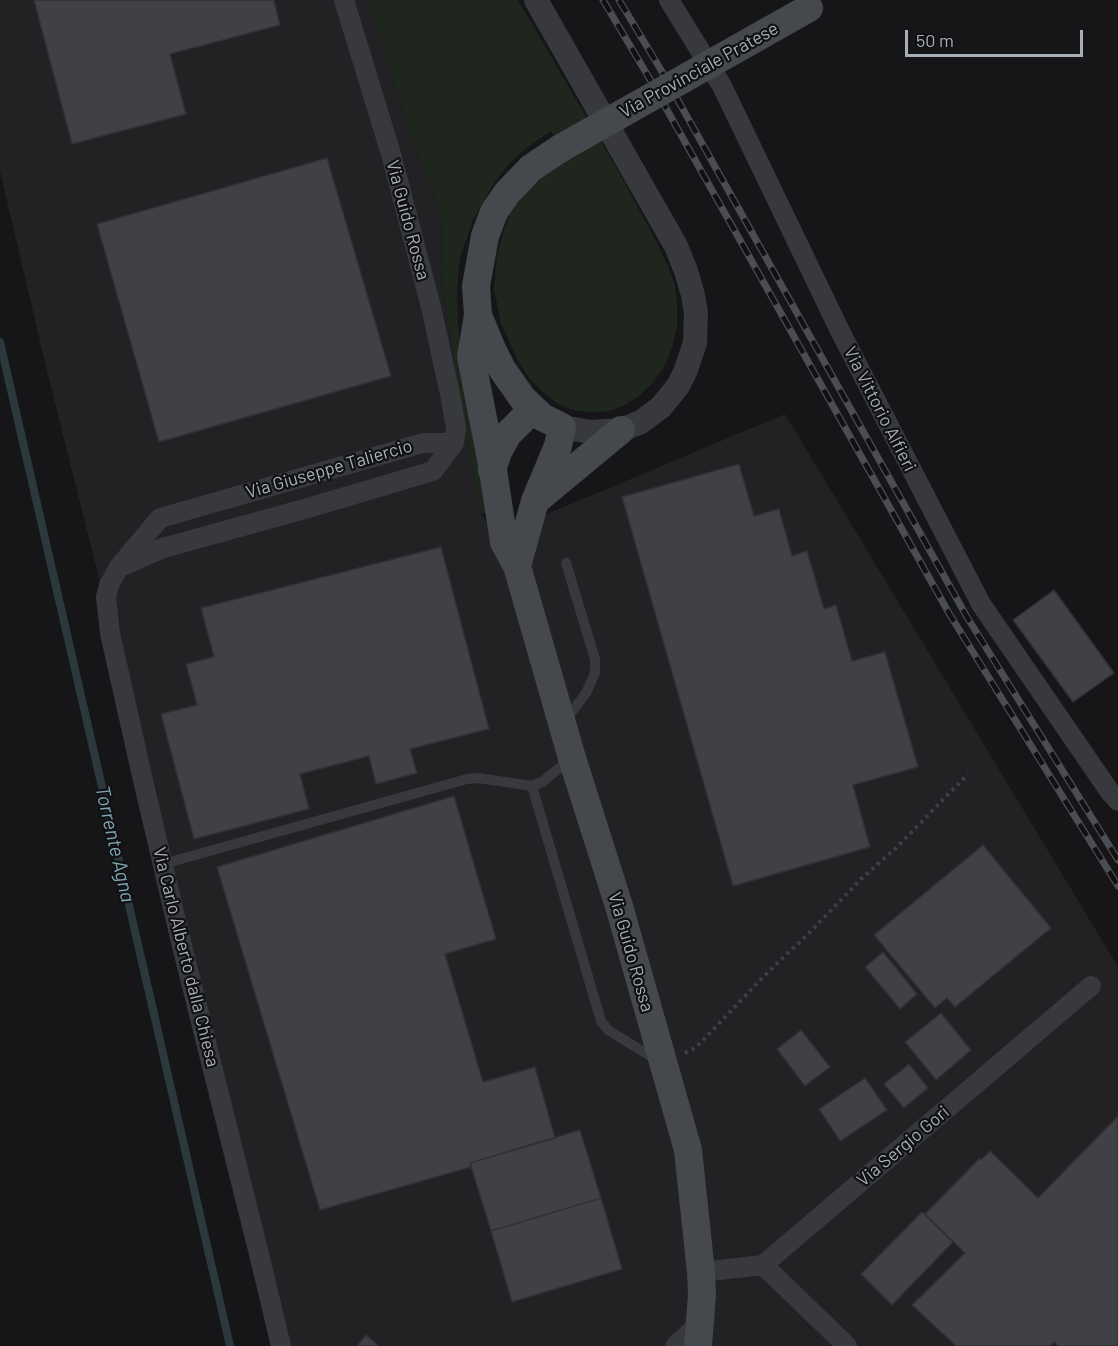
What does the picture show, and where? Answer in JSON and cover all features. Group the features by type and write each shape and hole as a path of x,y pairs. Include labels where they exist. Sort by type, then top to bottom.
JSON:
{"main road":[{"name":"Via Provinciale Pratese","path":"562,427 542,417 523,399 502,369 478,315 476,286 485,236 494,212 507,193 531,168 561,148 815,4"},
{"name":"Via Guido Rossa","path":"478,315 471,357 504,543 517,566 572,758 619,906 688,1150 701,1272 699,1334"},
{"path":"492,470 498,452 508,434 533,409"},
{"path":"517,566 535,501 558,446 562,427"},
{"path":"535,501 621,430"}],"street":[{"name":"Via Guido Rossa","path":"344,0 391,154 431,307 456,428 454,444"},
{"name":"Via Provinciale Pratese","path":"536,0 666,225 686,271 696,313 694,343 685,372 678,386 661,406 641,422 621,430 591,432 562,427"},
{"name":"Via Vittorio Alfieri","path":"669,0 722,86 841,333 981,604 1118,801"},
{"name":"Via Giuseppe Taliercio","path":"119,567 160,518 423,443 454,444"},
{"name":"Via Giuseppe Taliercio","path":"119,567 163,548 433,471 454,444"},
{"name":"Via Carlo Alberto dalla Chiesa","path":"119,567 109,585 106,597 110,633 181,942 281,1346"},
{"name":"Via Sergio Gori","path":"763,1265 1091,986"},
{"path":"701,1272 763,1265 846,1346"},
{"path":"675,1346 699,1334"}],"lane":[{"path":"563,724 586,693 595,673 595,659 566,563"},
{"path":"163,864 467,779 478,778 532,786 542,782 572,758"},
{"path":"532,786 602,1021 608,1030 663,1063"}],"path":[{"path":"663,1063 695,1048 968,774"}],"shaded area":[{"path":"0,0 367,0 408,129 438,207 442,237 441,272 455,370 480,513 495,536 785,414 1118,967 1118,1346 291,1346 48,375 0,171"},
{"path":"367,0 518,0 625,183 658,245 675,286 677,326 672,348 664,367 653,383 627,404 613,410 587,412 572,410 557,403 529,378 517,359 501,323 494,289 497,254 513,208 524,194 546,174 568,160 551,131 526,148 508,165 495,182 473,220 460,258 457,290 460,345 488,512 480,513 455,370 441,272 442,237 438,207 408,129"}],"building":[{"path":"34,0 274,0 280,25 170,54 186,114 72,144"},
{"path":"327,158 391,376 159,442 97,224"},
{"path":"739,464 754,516 779,509 792,556 807,551 824,609 836,605 852,661 885,652 918,767 853,785 870,847 733,886 622,497"},
{"path":"441,547 489,729 410,749 417,773 376,784 369,756 300,774 309,809 194,839 161,714 197,705 186,664 214,657 201,608"},
{"path":"1054,590 1114,673 1073,702 1013,620"},
{"path":"454,796 496,939 445,954 483,1082 535,1067 555,1138 470,1163 471,1167 320,1210 217,867"},
{"path":"983,845 1051,928 955,1007 947,998 935,1008 874,935"},
{"path":"883,952 917,994 900,1009 865,967"},
{"path":"941,1013 971,1050 936,1080 905,1042"},
{"path":"801,1030 830,1067 805,1086 777,1049"},
{"path":"909,1064 928,1088 904,1108 884,1084"},
{"path":"865,1078 887,1110 840,1141 819,1109"},
{"path":"1118,1116 1118,1346 1058,1346 1054,1342 1050,1346 956,1346 912,1305 965,1253 925,1214 980,1158 981,1160 990,1151 1038,1198"},
{"path":"580,1130 601,1198 491,1231 470,1163"},
{"path":"601,1198 622,1269 512,1302 491,1231"},
{"path":"922,1212 953,1242 892,1305 861,1274"},
{"path":"366,1335 379,1346 357,1346"}],"waterway":[{"name":"Torrente Agna","path":"0,342 230,1346"}],"railway":[{"path":"603,0 648,76 950,615 1118,886"},
{"path":"619,0 661,70 967,617 1118,860"}]}
